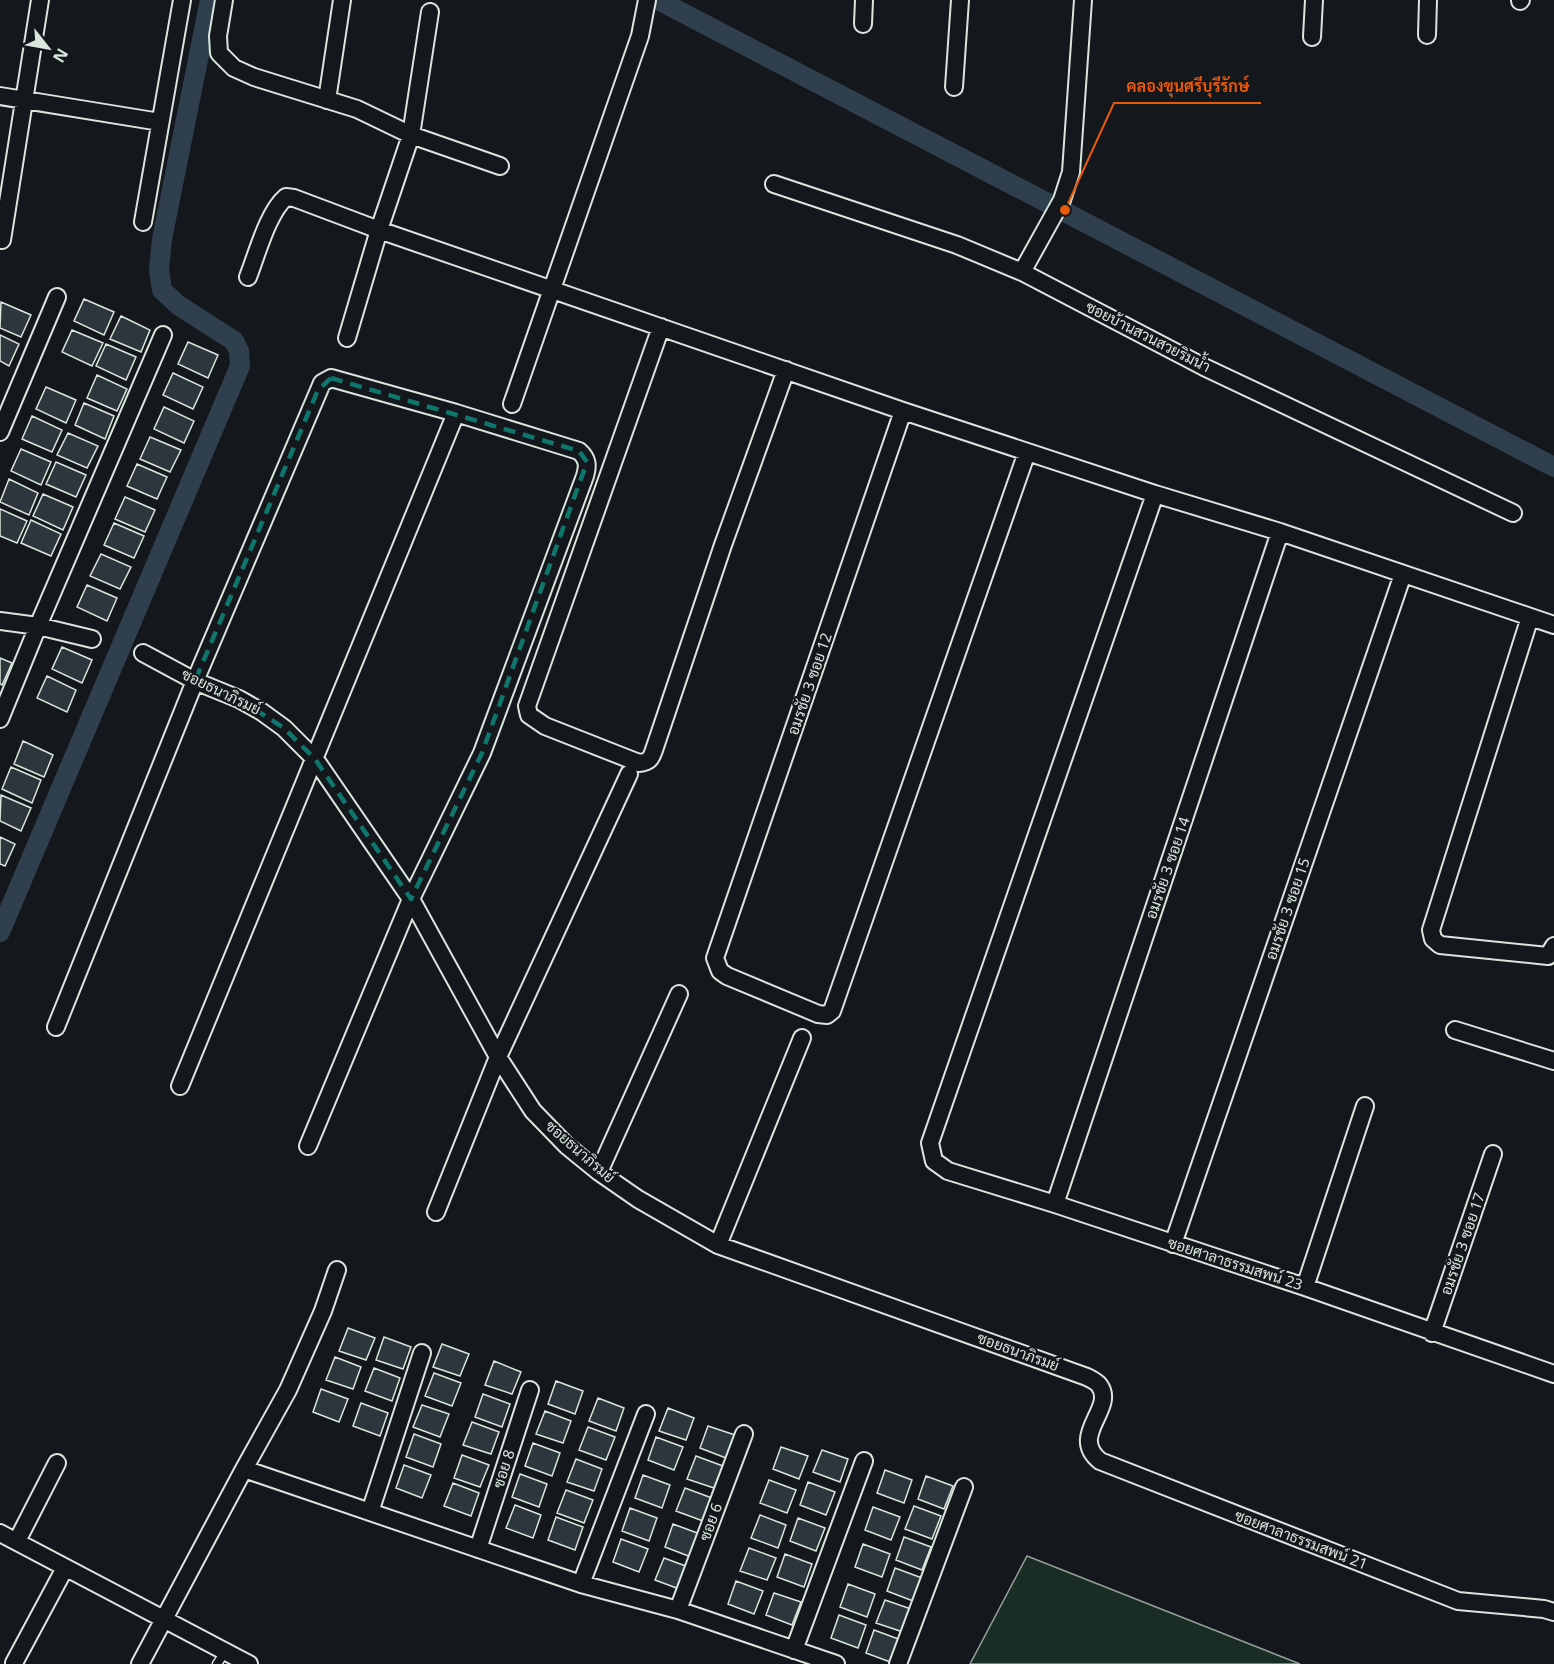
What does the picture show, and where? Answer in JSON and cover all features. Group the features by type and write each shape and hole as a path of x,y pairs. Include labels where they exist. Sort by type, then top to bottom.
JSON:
{"street":[{"path":"2,240 40,0"},
{"path":"143,222 182,0"},
{"path":"224,0 218,36 219,53 234,68 254,77 374,116 411,135 500,166"},
{"path":"327,100 342,0"},
{"path":"512,404 640,36 647,0"},
{"path":"863,24 864,0"},
{"path":"954,87 960,0"},
{"path":"1022,272 1062,200 1071,172 1083,0"},
{"path":"1312,37 1314,0"},
{"path":"1427,35 1428,0"},
{"path":"347,338 379,230 411,135 430,12"},
{"path":"0,96 160,122"},
{"name":"ซอยบ้านสวนสวยริมน้ำ","path":"774,184 957,244 1022,272 1204,367 1512,513"},
{"path":"248,277 273,214 280,202 286,198 294,198 379,230 903,411 1155,494 1280,532 1554,626"},
{"path":"0,432 57,297"},
{"path":"661,327 527,706 529,715 535,721 639,764 650,760 654,750 723,545 786,370"},
{"path":"0,719 163,335"},
{"path":"56,1027 195,681 322,383 331,378 579,451 585,456 587,469 482,753 411,899 308,1146"},
{"name":"อมรชัย 3 ซอย 12","path":"903,411 715,958 720,971 727,976 818,1014 827,1015 832,1011 1027,452"},
{"path":"180,1086 456,413"},
{"name":"ซอยศาลาธรรมสพน์ 23","path":"1155,494 930,1143 934,1161 948,1171 1305,1287 1432,1333 1553,1370"},
{"name":"อมรชัย 3 ซอย 14","path":"1055,1204 1280,532"},
{"name":"อมรชัย 3 ซอย 15","path":"1173,1244 1403,574"},
{"path":"1530,617 1431,930 1433,939 1440,945 1548,956 1554,945"},
{"path":"0,621 38,626 92,639"},
{"name":"ซอยธนาภิรมย์","path":"143,653 195,681 239,699 262,712 284,728 315,759 411,899 498,1057 533,1111 567,1146 599,1173 638,1199 718,1245 1087,1377 1099,1385 1104,1396 1096,1418"},
{"path":"436,1212 498,1057 629,774"},
{"path":"599,1173 679,994"},
{"path":"1455,1030 1554,1061"},
{"path":"718,1245 802,1038"},
{"path":"1305,1287 1365,1106"},
{"name":"อมรชัย 3 ซอย 17","path":"1432,1333 1493,1154"},
{"path":"140,1664 243,1469 288,1390 323,1311 337,1270"},
{"path":"370,1512 422,1353"},
{"name":"ซอย 8","path":"478,1549 530,1390"},
{"path":"581,1584 646,1414"},
{"name":"ซอยศาลาธรรมสพน์ 21","path":"1096,1418 1088,1442 1091,1454 1100,1461 1458,1601 1544,1609 1554,1612"},
{"name":"ซอย 6","path":"678,1610 744,1434"},
{"path":"794,1650 864,1461"},
{"path":"17,1541 57,1462"},
{"path":"243,1469 581,1584 678,1610 836,1664"},
{"path":"898,1664 964,1487"},
{"path":"0,1533 164,1621 221,1658 249,1664"},
{"path":"14,1663 65,1568"}],"highlighted area":[{"path":"331,378 579,451 587,462 482,753 411,899 315,759 284,728 239,699 195,681 318,390"}],"green space":[{"path":"1027,1556 1300,1664 970,1664"}],"building":[{"path":"84,299 114,312 104,335 74,321"},
{"path":"1,302 31,315 21,337 0,328"},
{"path":"121,316 150,330 141,352 110,339"},
{"path":"72,330 103,343 92,366 62,352"},
{"path":"0,335 19,344 9,366 0,361"},
{"path":"188,342 218,355 208,378 178,364"},
{"path":"106,344 136,357 126,380 96,366"},
{"path":"173,373 203,387 193,409 163,395"},
{"path":"97,375 127,389 117,411 87,398"},
{"path":"46,387 76,400 66,423 36,409"},
{"path":"84,403 114,416 105,439 75,425"},
{"path":"164,407 194,421 184,443 154,429"},
{"path":"32,416 62,430 52,452 22,439"},
{"path":"68,433 98,446 87,468 57,455"},
{"path":"150,437 181,450 170,472 140,459"},
{"path":"21,449 51,462 41,485 11,471"},
{"path":"56,462 86,475 76,497 46,484"},
{"path":"137,464 167,477 157,499 127,486"},
{"path":"9,479 38,493 29,515 0,502"},
{"path":"43,494 73,507 63,530 33,516"},
{"path":"125,497 155,510 145,532 115,519"},
{"path":"0,509 27,521 17,543 0,536"},
{"path":"31,520 61,534 51,556 21,543"},
{"path":"114,523 144,536 134,558 104,545"},
{"path":"101,554 131,567 120,589 90,576"},
{"path":"87,585 117,598 107,621 77,607"},
{"path":"62,647 92,660 82,683 52,669"},
{"path":"0,658 12,663 2,685 0,684"},
{"path":"47,676 76,690 67,712 37,698"},
{"path":"23,741 53,755 44,777 14,764"},
{"path":"11,767 41,780 32,803 2,789"},
{"path":"1,795 31,808 21,831 0,821"},
{"path":"0,837 15,844 5,866 0,864"},
{"path":"348,1328 375,1338 366,1360 339,1351"},
{"path":"384,1337 411,1347 403,1369 376,1360"},
{"path":"442,1344 469,1354 460,1376 433,1367"},
{"path":"335,1357 361,1367 353,1389 326,1380"},
{"path":"494,1361 521,1372 512,1394 485,1385"},
{"path":"374,1368 400,1378 392,1401 365,1391"},
{"path":"434,1373 461,1383 452,1406 425,1396"},
{"path":"556,1381 583,1391 575,1414 548,1404"},
{"path":"321,1389 348,1399 339,1422 313,1412"},
{"path":"483,1394 510,1404 502,1427 475,1417"},
{"path":"598,1398 624,1408 616,1431 589,1421"},
{"path":"361,1403 388,1413 380,1436 353,1426"},
{"path":"422,1405 449,1414 440,1437 413,1427"},
{"path":"668,1408 694,1418 686,1440 659,1431"},
{"path":"545,1411 571,1421 563,1443 536,1434"},
{"path":"472,1422 499,1432 491,1454 463,1445"},
{"path":"708,1426 735,1435 726,1458 700,1448"},
{"path":"588,1427 615,1437 606,1460 579,1450"},
{"path":"414,1434 441,1444 433,1467 406,1457"},
{"path":"656,1437 683,1447 674,1470 648,1460"},
{"path":"533,1443 560,1453 552,1476 525,1466"},
{"path":"781,1447 808,1456 799,1479 773,1469"},
{"path":"822,1450 848,1459 840,1482 813,1472"},
{"path":"462,1455 489,1465 480,1487 454,1478"},
{"path":"696,1456 723,1466 714,1488 687,1479"},
{"path":"576,1459 602,1469 594,1491 567,1482"},
{"path":"404,1465 431,1475 422,1498 396,1488"},
{"path":"885,1470 912,1480 904,1503 877,1493"},
{"path":"520,1474 547,1484 539,1507 512,1497"},
{"path":"643,1475 670,1485 662,1508 635,1498"},
{"path":"926,1476 953,1486 944,1509 918,1499"},
{"path":"769,1480 796,1490 787,1513 760,1503"},
{"path":"808,1482 835,1492 826,1515 800,1505"},
{"path":"453,1483 479,1493 471,1516 444,1506"},
{"path":"685,1488 712,1498 703,1521 676,1511"},
{"path":"566,1490 593,1500 584,1523 557,1513"},
{"path":"515,1505 541,1515 533,1538 506,1528"},
{"path":"914,1506 941,1516 932,1539 905,1529"},
{"path":"873,1507 900,1517 891,1540 865,1530"},
{"path":"630,1508 657,1518 649,1541 622,1531"},
{"path":"760,1515 786,1525 778,1548 751,1538"},
{"path":"556,1517 583,1527 575,1550 548,1540"},
{"path":"798,1518 825,1528 816,1551 790,1541"},
{"path":"673,1524 700,1534 691,1557 665,1547"},
{"path":"904,1537 931,1547 922,1570 896,1560"},
{"path":"621,1539 648,1549 639,1572 613,1562"},
{"path":"863,1544 890,1554 882,1577 855,1567"},
{"path":"749,1548 776,1558 767,1580 740,1571"},
{"path":"785,1554 812,1564 804,1587 777,1577"},
{"path":"664,1558 691,1568 682,1590 655,1580"},
{"path":"895,1568 922,1578 913,1601 887,1591"},
{"path":"736,1581 763,1591 754,1614 728,1604"},
{"path":"848,1584 875,1594 867,1617 840,1607"},
{"path":"774,1593 801,1602 792,1625 766,1615"},
{"path":"885,1600 911,1609 903,1632 876,1623"},
{"path":"839,1615 866,1625 858,1648 831,1638"},
{"path":"874,1630 901,1640 893,1663 866,1653"}],"waterway":[{"path":"0,932 240,366 239,351 234,341 178,305 162,290 159,270 162,239 210,0"},
{"path":"658,0 1554,467"}],"place":[{"name":"คลองขุนศรีบุรีรักษ์","path":"1065,210"}]}
